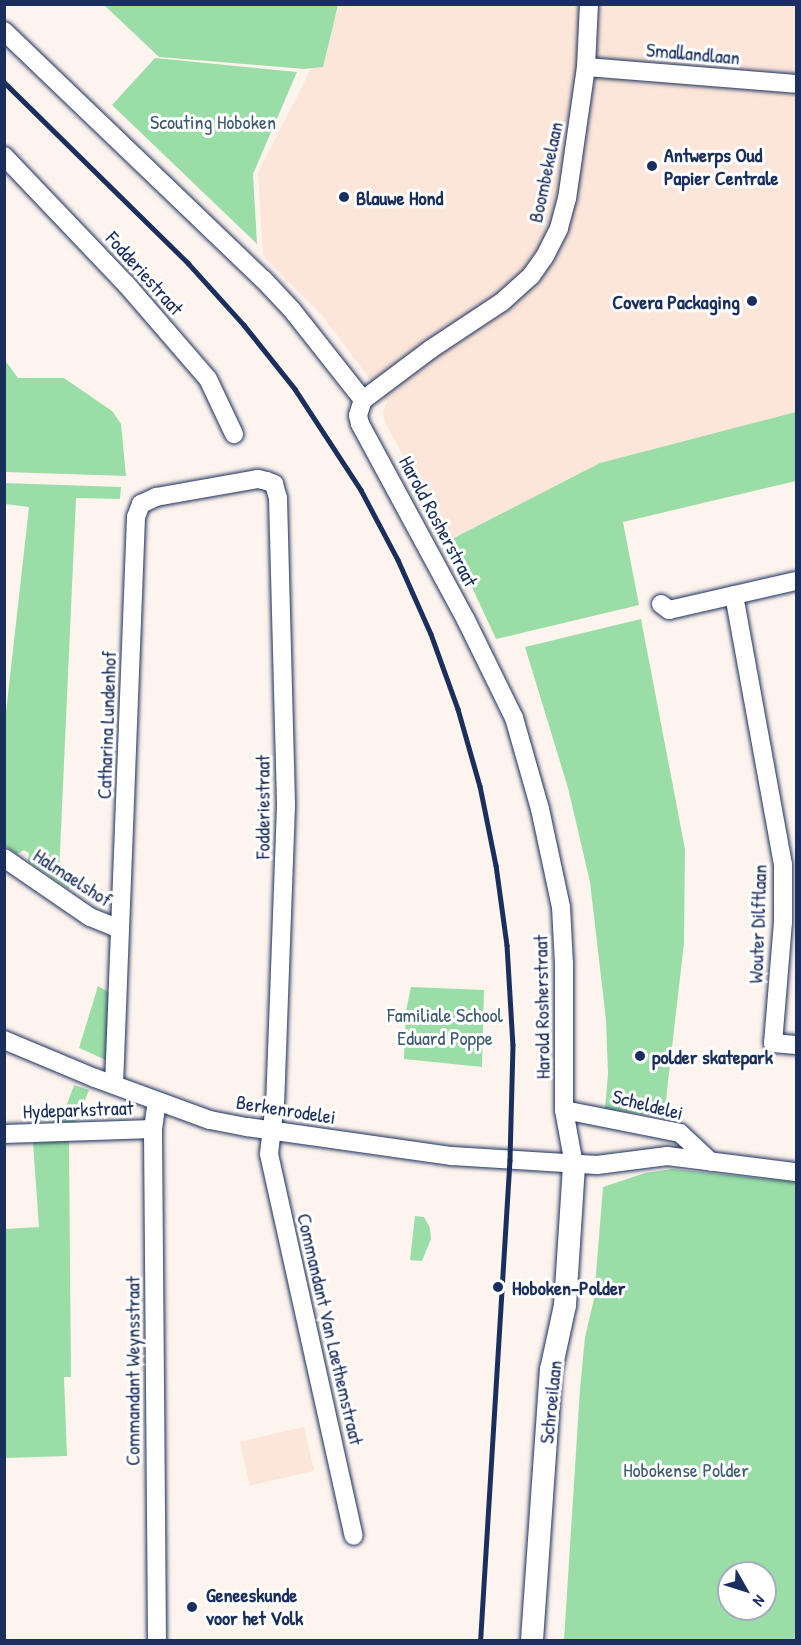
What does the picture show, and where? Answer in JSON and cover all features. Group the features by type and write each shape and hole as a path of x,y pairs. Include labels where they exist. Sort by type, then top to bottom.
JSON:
{"street":[{"name":"Boombekelaan","path":"363,400 431,349 502,302 531,276 545,256 559,228 567,199 586,67 589,4"},
{"path":"4,31 263,279 292,310 363,400"},
{"name":"Smallandlaan","path":"586,67 796,84"},
{"name":"Fodderiestraat","path":"4,156 126,284 208,379 234,434"},
{"name":"Harold Rosherstraat","path":"363,400 358,415 360,424 466,620 510,707 540,809 561,907 565,975 564,1110 574,1165"},
{"name":"Catharina Lundenhof","path":"114,1085 138,510 141,504 156,497 258,479 274,484"},
{"name":"Fodderiestraat","path":"270,1131 275,1102 286,806 278,498 274,484"},
{"path":"661,604 669,610 796,581"},
{"name":"Wouter Dilftlaan","path":"734,595 783,864 783,922 773,1043 796,1046"},
{"name":"Halmaelshof","path":"4,858 90,917 119,929"},
{"name":"Berkenrodelei","path":"4,1040 114,1085 210,1120 270,1131 452,1156 574,1165"},
{"name":"Commandant Weynsstraat","path":"157,1101 153,1129 157,1641"},
{"name":"Scheldelei","path":"564,1110 680,1133 711,1162"},
{"name":"Hydeparkstraat","path":"4,1134 153,1129"},
{"name":"Commandant Van Laethemstraat","path":"270,1131 269,1154 354,1536"},
{"path":"574,1165 613,1165 667,1156 796,1172"},
{"name":"Schroeilaan","path":"532,1641 551,1370 565,1305 574,1165"}],"shaded area":[{"path":"340,5 796,5 796,412 600,463 450,540 385,423 383,412 387,402 324,318 263,255 258,172 304,83"},
{"path":"304,1427 314,1471 250,1486 240,1442"}],"green space":[{"path":"104,5 338,5 323,67 304,69 159,57"},
{"name":"Scouting Hoboken","path":"155,58 297,72 253,174 257,244 112,105"},
{"path":"4,359 18,378 64,378 112,411 121,424 126,476 5,472"},
{"path":"796,412 796,481 623,522 639,605 496,639 450,540 600,463"},
{"path":"5,483 121,487 120,499 76,498 59,874 70,881 69,889 28,861 29,853 24,850 17,854 5,846 5,721 29,507 5,504"},
{"path":"641,619 685,849 684,943 664,1117 605,1109 608,1074 606,1020 590,882 568,788 525,647"},
{"path":"98,986 110,993 106,1060 79,1048"},
{"name":"Familiale School Eduard Poppe","path":"411,987 484,990 482,1067 404,1059 406,1011"},
{"path":"74,1085 89,1090 76,1122 52,1122 53,1109 64,1112"},
{"path":"69,1140 71,1377 64,1377 67,1456 5,1458 5,1229 39,1227 33,1143"},
{"name":"Hobokense Polder","path":"672,1169 796,1182 796,1640 564,1640 580,1389 585,1337 594,1299 603,1187 645,1173"},
{"path":"415,1216 424,1217 430,1228 431,1239 422,1261 410,1260"}],"railway":[{"path":"4,82 188,263 244,325 295,389 361,490 398,560 431,634 458,709 480,786 496,865 507,945 513,1045 510,1160 481,1640"}],"place":[{"name":"Antwerps Oud Papier Centrale","path":"652,166"},
{"name":"Blauwe Hond","path":"344,197"},
{"name":"Covera Packaging","path":"752,301"},
{"name":"polder skatepark","path":"640,1056"},
{"name":"Hoboken-Polder","path":"498,1287"},
{"name":"Geneeskunde voor het Volk","path":"192,1607"}]}
